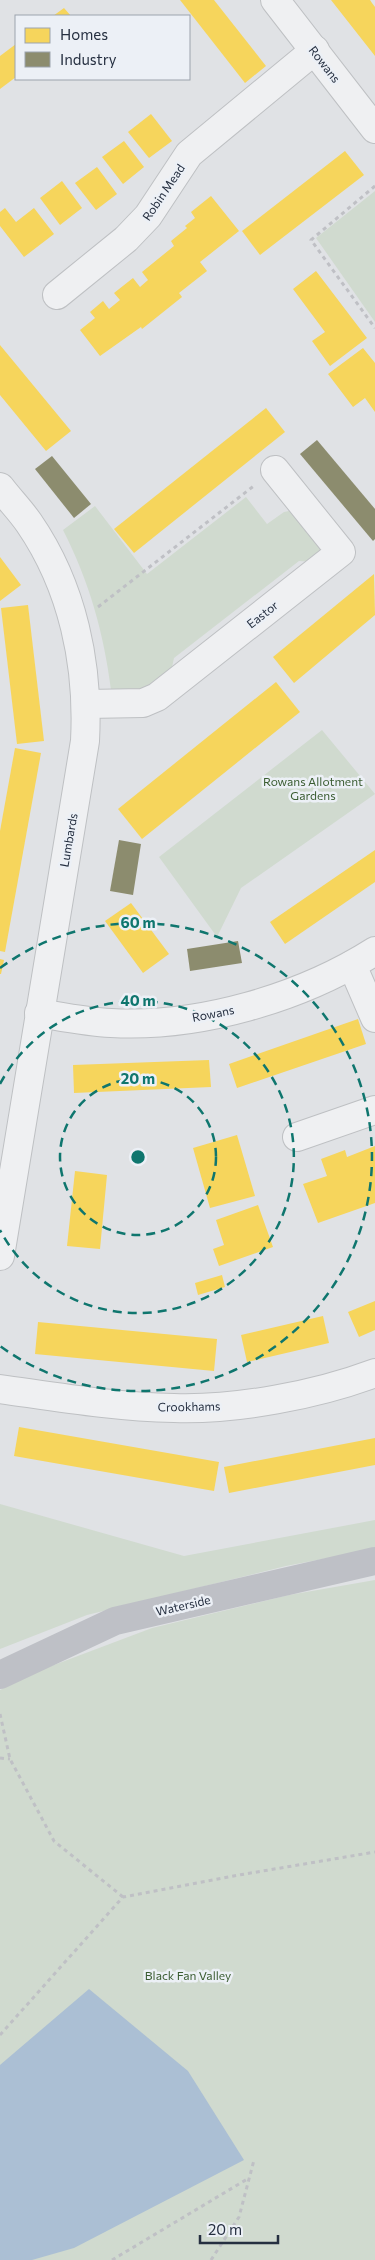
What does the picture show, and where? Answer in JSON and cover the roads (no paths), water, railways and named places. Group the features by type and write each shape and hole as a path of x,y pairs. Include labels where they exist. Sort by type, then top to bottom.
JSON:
{"main road":[{"name":"Waterside","path":"0,1674 115,1621 375,1561"}],"street":[{"name":"Rowans","path":"275,0 375,129"},
{"name":"Robin Mead","path":"57,295 126,239 148,216 189,154 315,50"},
{"name":"Eastor","path":"87,704 144,704 157,697 341,552 275,470"},
{"name":"Lumbards","path":"0,487 29,523 45,551 59,582 75,625 81,648 87,704 85,741 39,1012 4,1202 0,1256"},
{"name":"Rowans","path":"39,1012 85,1021 113,1023 211,1016 278,997 352,965 375,951"},
{"path":"352,965 375,1018"},
{"path":"297,1137 375,1110"},
{"name":"Crookhams","path":"0,1389 90,1402 174,1408 230,1406 302,1394 375,1374"}],"water":[{"path":"89,1989 188,2071 244,2160 74,2248 32,2260 0,2260 0,2065"}],"park label":[{"name":"Rowans Allotment Gardens","path":"313,788"},
{"name":"Black Fan Valley","path":"188,1975"}]}
